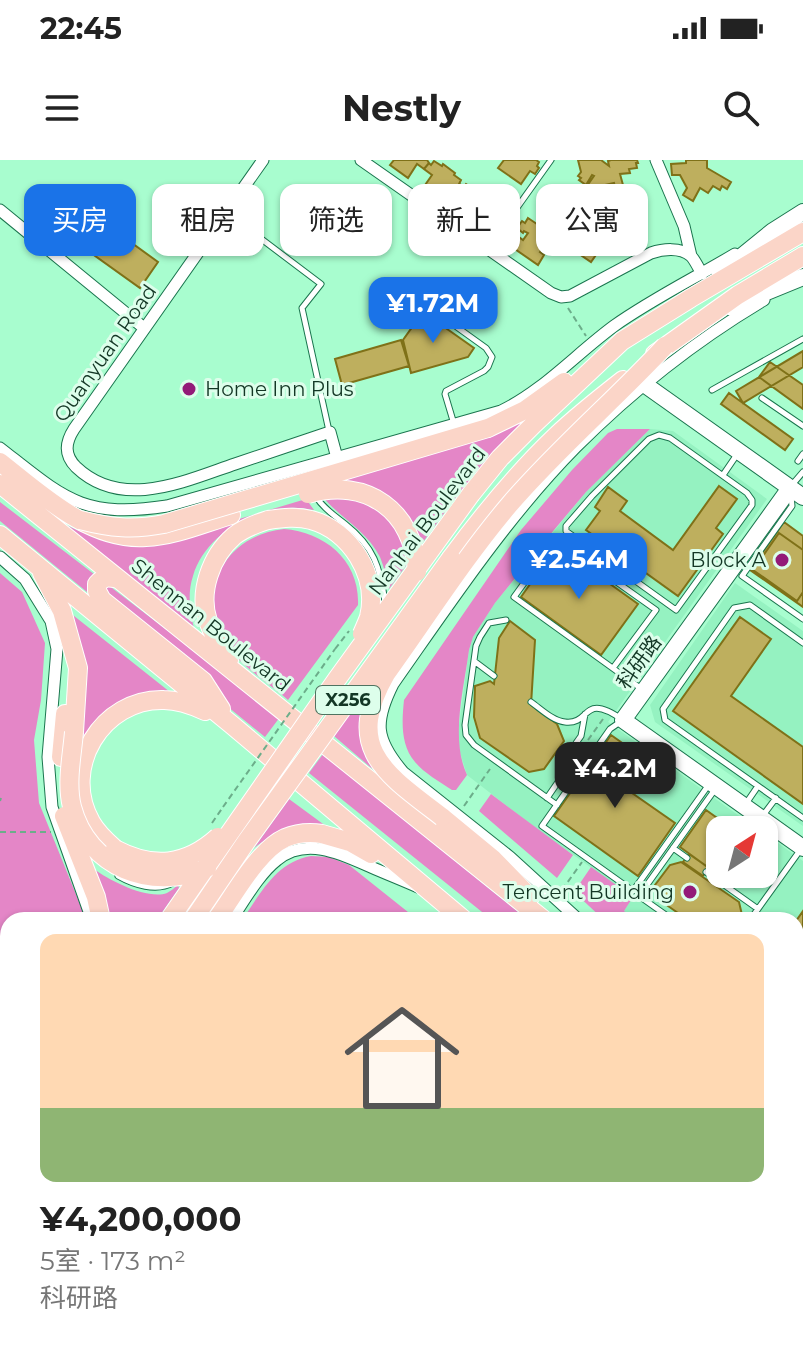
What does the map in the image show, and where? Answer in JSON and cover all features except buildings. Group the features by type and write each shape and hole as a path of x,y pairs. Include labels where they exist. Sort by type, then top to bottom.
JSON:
{"main road":[{"name":"Nanhai Boulevard","path":"174,912 337,679 500,458 622,341 803,232"},
{"name":"Nanhai Boulevard","path":"198,912 397,631 474,527 526,467 587,409 665,346 738,295 803,256"},
{"path":"80,520 122,529 164,524 488,428 525,410 622,341"},
{"path":"543,912 493,859 385,770 375,756 370,739 370,707 386,674 508,506 560,449 665,346"},
{"path":"0,462 80,520 128,537 162,535 326,489 348,489 367,494 388,508 402,523 416,554 417,578 397,631"},
{"name":"Shennan Boulevard","path":"0,484 534,912"},
{"path":"246,681 229,661 212,631 205,607 205,589 211,568 233,537 248,527 268,520 297,517 311,519 341,536 363,565 369,583 369,617 337,679"},
{"path":"0,535 454,912"},
{"path":"39,567 62,611 78,668 70,790 72,807 87,838 97,851 125,870 158,878 192,874 246,842"},
{"path":"118,579 102,578 97,584 102,600 203,681 232,725"},
{"path":"70,639 61,757 63,815 99,912"},
{"path":"232,725 182,702 163,699 144,701 126,708 97,731 81,766 80,785 90,821 101,837 115,849 144,861 159,863 190,857 203,850 240,816"},
{"path":"222,912 256,865 277,843 298,834 322,834 350,842 432,894"}],"street":[{"name":"Quanyuan Road","path":"246,184 263,160"},
{"path":"361,160 408,193"},
{"path":"656,160 684,226 691,256 702,274"},
{"path":"0,210 144,328"},
{"path":"0,448 71,501 110,510 138,511 167,506 454,425 516,404 590,344 640,309 803,212"},
{"path":"691,298 773,231"},
{"path":"498,256 561,297 583,290 651,253 673,249 691,256"},
{"name":"Quanyuan Road","path":"195,256 67,441 70,459 98,482 131,490 167,486 330,432"},
{"path":"710,315 803,277"},
{"path":"570,912 510,857 403,772 390,758 381,740 379,720 382,705 393,684 495,542 576,447 644,384 705,336 803,277"},
{"path":"644,384 796,493"},
{"path":"330,432 337,458"},
{"name":"科研路","path":"757,816 616,715 644,690 796,493"},
{"path":"0,557 25,579 51,621 57,649 48,757 52,807 89,912"},
{"name":"科研路","path":"778,831 802,848"},
{"path":"237,912 279,858 316,847 333,850 432,894"}],"lane":[{"path":"520,204 551,160"},
{"path":"264,241 321,284 302,308 330,432"},
{"path":"422,302 486,348 492,357 488,367 480,374 446,391 454,425"},
{"path":"712,390 803,339"},
{"path":"762,398 803,426"},
{"path":"654,436 670,438 723,475 750,496 752,505 676,610 566,531 566,526 592,496 654,436"},
{"path":"723,475 739,452"},
{"path":"798,461 803,454"},
{"path":"303,468 319,502 368,546 377,562 385,603 393,615 425,639"},
{"path":"803,472 792,506 742,576 803,619"},
{"path":"613,668 656,610 556,539 514,597 613,668 644,690"},
{"path":"803,643 750,605 734,608 663,709 665,720 803,818"},
{"path":"506,620 489,623 477,641 465,731 469,740 557,805"},
{"path":"474,661 494,676"},
{"path":"531,702 562,722 575,721 596,708 616,715 610,729 542,826 633,891 714,785"},
{"path":"576,743 581,736 586,713"},
{"path":"547,798 571,763"},
{"path":"662,912 639,896 714,785"},
{"path":"744,806 758,786"},
{"path":"763,816 776,798"},
{"path":"66,847 83,846 91,855"},
{"path":"673,848 687,858"},
{"path":"756,912 802,848"},
{"path":"196,859 208,853 232,869"},
{"path":"100,862 108,869"},
{"path":"116,874 156,888 176,882 186,870"},
{"path":"244,877 256,885"},
{"path":"728,888 758,909"}],"path":[{"path":"561,297 590,344"},
{"path":"208,829 349,631"},
{"path":"586,742 616,715"},
{"path":"463,807 496,761"},
{"path":"0,832 60,831"},
{"path":"562,891 585,857"}],"shaded area":[{"path":"548,399 470,480 389,589 374,548 321,495 342,478"},
{"path":"617,429 650,429 586,492 495,603 473,637 459,729 459,745 467,775 456,790 452,790 423,770 410,755 403,732 404,700 521,530 572,470 608,433"},
{"path":"650,429 673,431 767,499 608,722 739,816 706,816 706,888 778,888 778,843 803,861 803,912 625,912 632,897 467,775 458,733 469,650 473,637 495,603 586,492"},
{"path":"306,499 314,510 292,508 259,514 230,528 207,549 193,576 190,590 195,632 51,518 79,531 106,538 172,539"},
{"path":"0,502 280,717 265,737 0,521"},
{"path":"284,529 313,536 337,552 353,575 358,605 288,700 230,650 217,622 213,603 215,585 232,554 264,533"},
{"path":"0,573 22,592 45,643 41,700 34,740 39,803 83,912 0,912"},
{"path":"735,583 803,631 803,826 655,722 650,705"},
{"path":"64,608 175,696 90,730 75,758 82,671"},
{"path":"370,686 360,730 376,772 334,736"},
{"path":"323,754 518,912 482,912 309,773"},
{"path":"491,794 573,855 557,878 479,811"},
{"path":"289,799 334,832 292,830 275,835 254,848"},
{"path":"329,857 349,865 408,912 247,912 270,880 299,859"},
{"path":"591,867 633,897 625,912 595,912 574,892"},
{"path":"94,869 119,884 150,894 167,893 178,885 162,912 106,912"}],"place":[{"name":"Home Inn Plus","path":"189,389"},
{"name":"Block A","path":"782,560"},
{"name":"Tencent Building","path":"690,892"}]}
